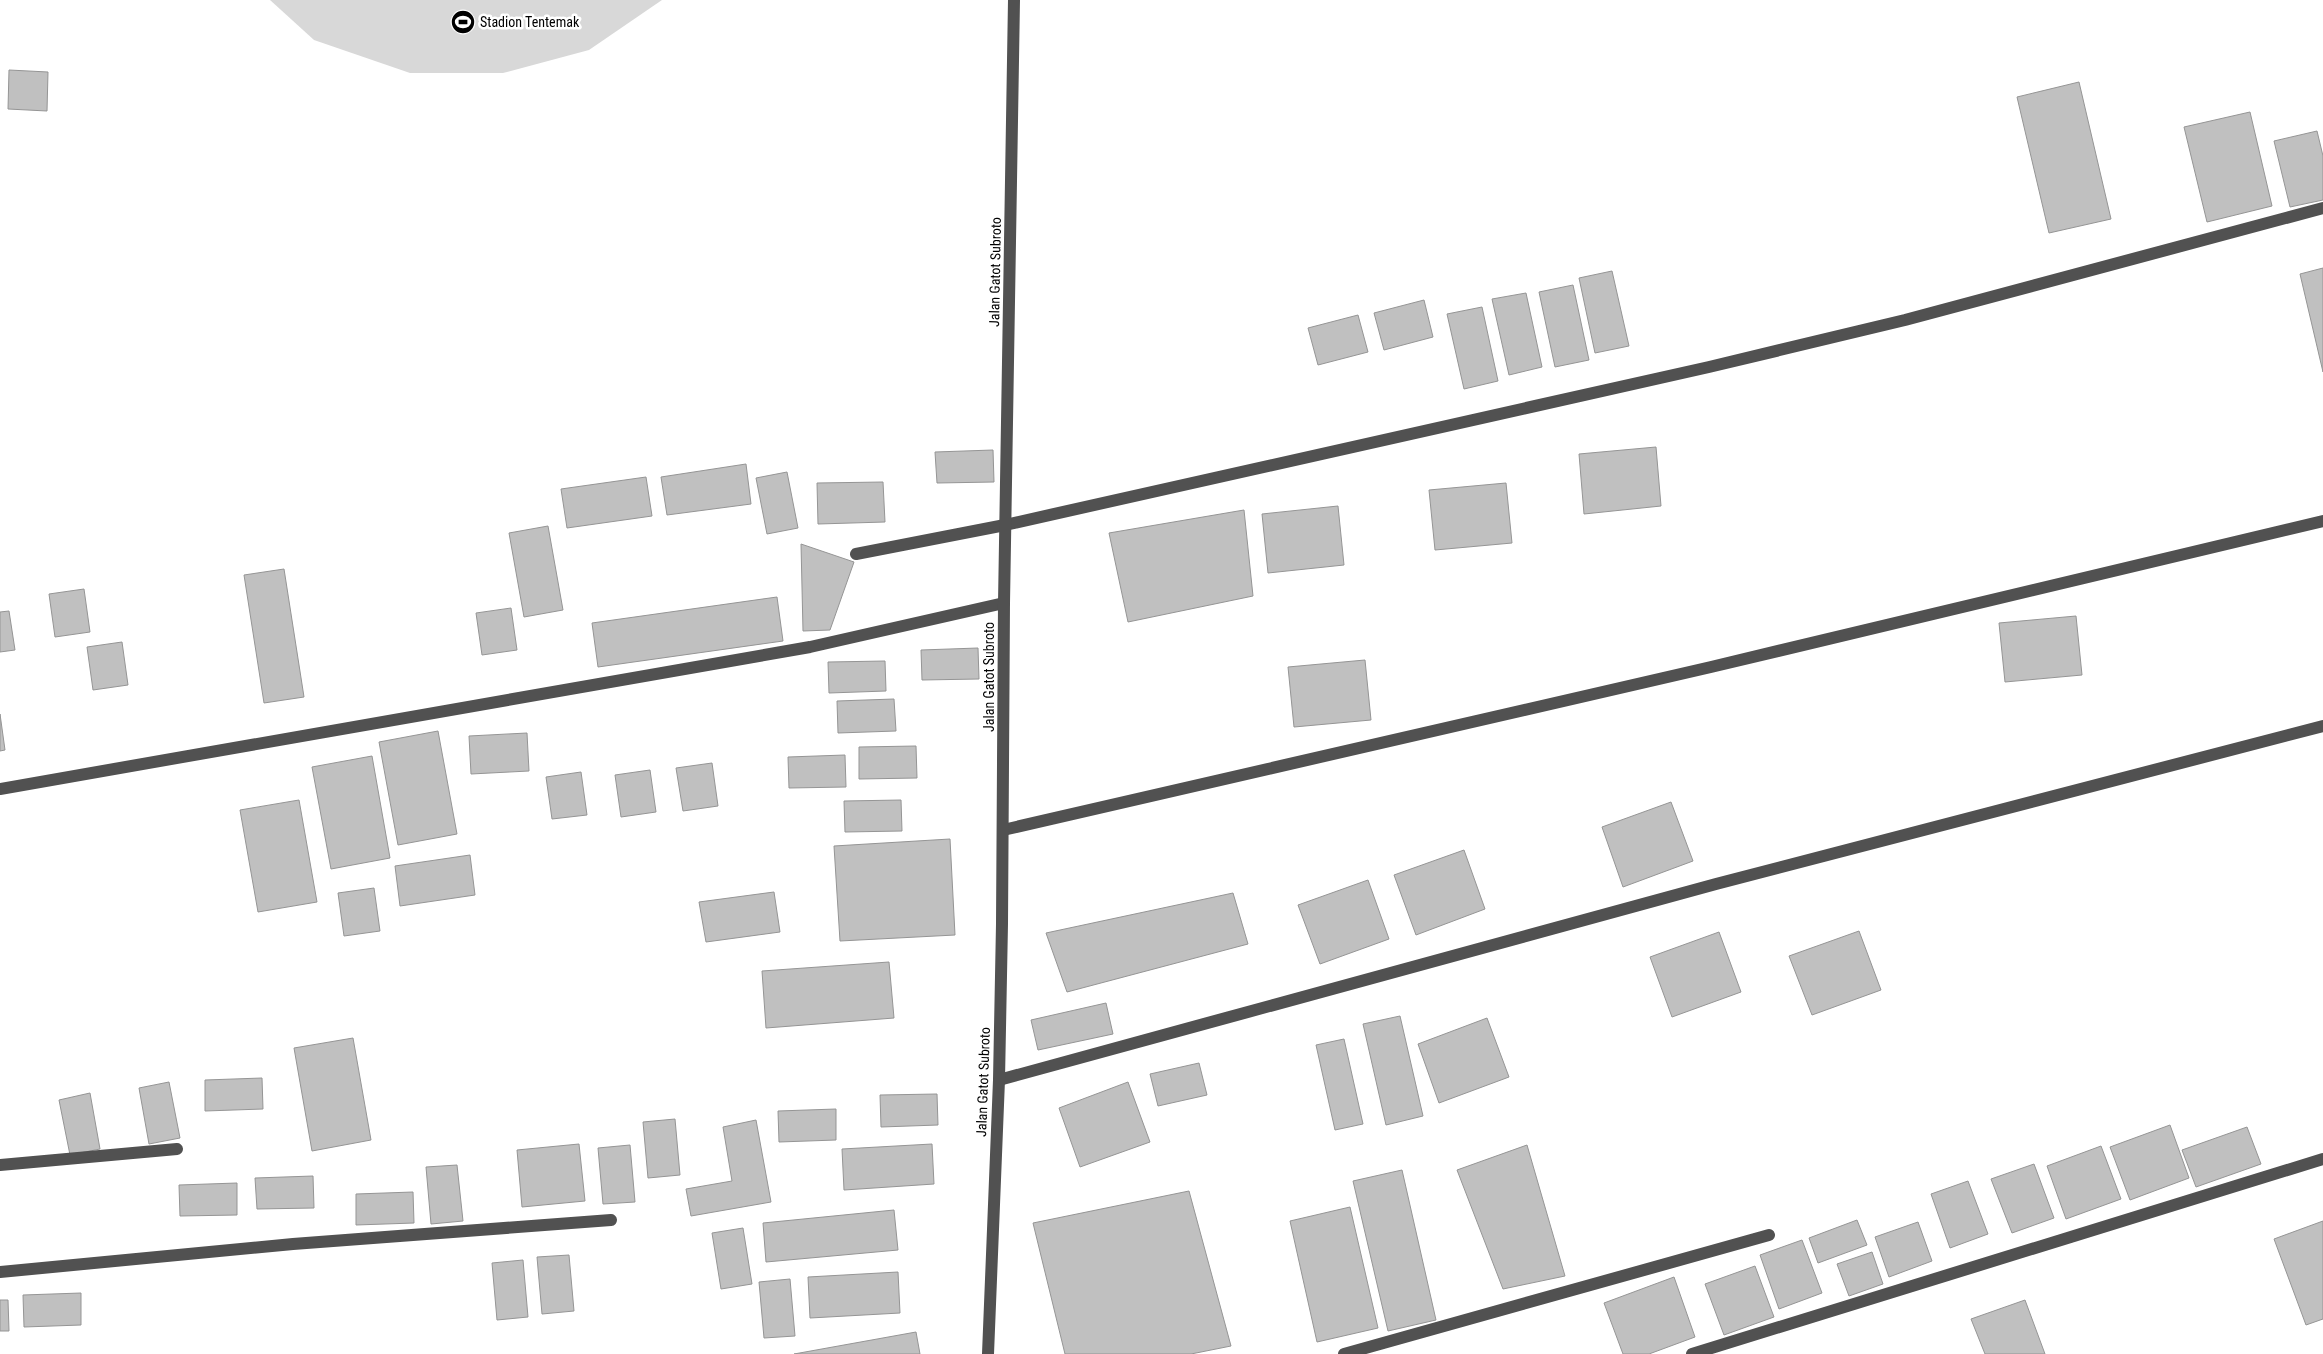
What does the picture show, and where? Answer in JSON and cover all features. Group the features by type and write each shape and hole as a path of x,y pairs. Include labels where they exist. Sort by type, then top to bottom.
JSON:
{"street":[{"name":"Jalan Gatot Subroto","path":"988,1354 999,1080 1005,525 1014,0"},
{"path":"856,554 1005,525 1709,367 1896,323 2323,208"},
{"path":"1003,830 1711,668 2323,521"},
{"path":"0,789 810,646 1004,603"},
{"path":"999,1080 1716,884 2323,726"},
{"path":"0,1165 177,1149"},
{"path":"1692,1354 2323,1159"},
{"path":"0,1272 293,1244 611,1220"},
{"path":"1344,1354 1769,1235"}],"shaded area":[{"name":"Stadion Tentemak","path":"270,0 662,0 589,50 503,73 410,73 314,40"}],"building":[{"path":"9,70 48,72 47,111 8,109"},
{"path":"2079,82 2111,219 2049,233 2017,97"},
{"path":"2250,112 2272,206 2207,222 2184,127"},
{"path":"2317,131 2323,156 2323,200 2290,207 2274,141"},
{"path":"2323,268 2323,372 2300,274"},
{"path":"1612,271 1629,346 1595,353 1579,278"},
{"path":"1573,285 1589,360 1555,367 1539,292"},
{"path":"1526,293 1542,367 1509,375 1492,299"},
{"path":"1424,300 1433,337 1384,350 1374,313"},
{"path":"1482,307 1498,381 1464,389 1447,314"},
{"path":"1358,315 1368,352 1318,365 1308,328"},
{"path":"1656,447 1661,506 1584,514 1579,454"},
{"path":"993,450 994,482 937,483 935,452"},
{"path":"746,464 751,504 667,515 661,477"},
{"path":"787,472 798,528 767,534 756,478"},
{"path":"646,477 652,516 567,528 561,489"},
{"path":"883,482 885,522 818,524 817,483"},
{"path":"1506,483 1512,543 1435,550 1429,490"},
{"path":"1338,506 1344,565 1268,573 1262,514"},
{"path":"1244,510 1253,596 1128,622 1109,533"},
{"path":"548,526 563,610 524,617 509,533"},
{"path":"801,544 854,562 830,630 803,631"},
{"path":"284,569 304,697 264,703 244,575"},
{"path":"84,589 90,632 55,637 49,594"},
{"path":"777,597 783,641 598,667 592,623"},
{"path":"511,608 517,650 482,655 476,613"},
{"path":"9,611 15,650 0,652 0,612"},
{"path":"2076,616 2082,675 2005,682 1999,623"},
{"path":"122,642 128,685 93,690 87,647"},
{"path":"978,648 979,679 922,680 921,650"},
{"path":"1365,660 1371,720 1294,727 1288,667"},
{"path":"885,661 886,691 829,693 828,662"},
{"path":"894,699 896,731 838,733 837,701"},
{"path":"0,714 5,750 0,751"},
{"path":"438,731 457,834 398,845 379,742"},
{"path":"527,733 529,771 471,774 469,736"},
{"path":"916,746 917,778 859,779 859,747"},
{"path":"845,755 846,787 789,788 788,757"},
{"path":"372,756 390,858 331,869 312,767"},
{"path":"712,763 718,806 683,811 676,768"},
{"path":"650,770 656,812 621,817 615,775"},
{"path":"581,772 587,815 552,819 546,777"},
{"path":"299,800 317,902 258,912 240,810"},
{"path":"901,800 902,831 845,832 844,801"},
{"path":"1671,802 1693,861 1623,887 1602,827"},
{"path":"950,839 955,935 840,941 834,846"},
{"path":"1464,850 1485,909 1416,935 1394,875"},
{"path":"470,855 475,895 400,906 395,866"},
{"path":"1368,880 1389,939 1320,964 1298,905"},
{"path":"374,888 380,931 344,936 338,893"},
{"path":"774,892 780,932 706,942 699,902"},
{"path":"1233,893 1248,944 1067,992 1046,933"},
{"path":"1859,931 1881,990 1812,1015 1789,956"},
{"path":"1719,932 1741,992 1672,1017 1650,957"},
{"path":"889,962 894,1018 766,1028 762,971"},
{"path":"1106,1003 1113,1034 1038,1050 1031,1020"},
{"path":"1400,1016 1423,1116 1386,1125 1363,1024"},
{"path":"1487,1018 1509,1077 1439,1103 1418,1044"},
{"path":"353,1038 371,1140 312,1151 294,1048"},
{"path":"1344,1039 1363,1124 1335,1130 1316,1045"},
{"path":"1199,1063 1207,1095 1158,1106 1150,1074"},
{"path":"262,1078 263,1109 205,1111 205,1080"},
{"path":"169,1082 180,1138 149,1144 139,1088"},
{"path":"1128,1082 1150,1142 1080,1167 1059,1108"},
{"path":"90,1093 100,1149 70,1155 59,1100"},
{"path":"937,1094 938,1125 881,1127 880,1095"},
{"path":"836,1109 836,1140 779,1142 778,1111"},
{"path":"675,1119 680,1175 648,1178 643,1122"},
{"path":"756,1120 771,1202 691,1216 686,1189 732,1181 723,1127"},
{"path":"2170,1125 2189,1178 2130,1200 2110,1147"},
{"path":"2247,1127 2261,1164 2196,1187 2182,1150"},
{"path":"579,1144 585,1201 522,1207 517,1150"},
{"path":"932,1144 934,1184 844,1190 842,1149"},
{"path":"630,1145 635,1202 603,1204 598,1148"},
{"path":"1527,1145 1565,1276 1503,1289 1457,1170"},
{"path":"2101,1146 2121,1199 2066,1219 2047,1166"},
{"path":"2034,1164 2054,1218 2012,1233 1991,1179"},
{"path":"457,1165 463,1221 431,1224 426,1167"},
{"path":"1402,1170 1436,1320 1388,1331 1353,1181"},
{"path":"313,1176 314,1208 257,1209 255,1178"},
{"path":"1968,1181 1988,1234 1950,1248 1931,1194"},
{"path":"237,1183 237,1215 180,1216 179,1185"},
{"path":"1189,1191 1231,1346 1191,1354 1065,1354 1033,1223"},
{"path":"413,1192 414,1223 356,1225 356,1194"},
{"path":"1350,1207 1378,1328 1317,1342 1290,1221"},
{"path":"894,1210 898,1250 766,1262 763,1223"},
{"path":"1857,1220 1867,1245 1818,1263 1809,1238"},
{"path":"2323,1221 2323,1319 2306,1325 2274,1239"},
{"path":"1918,1222 1932,1261 1889,1277 1875,1237"},
{"path":"743,1228 752,1284 721,1289 712,1233"},
{"path":"1802,1240 1822,1293 1779,1309 1760,1255"},
{"path":"1872,1252 1883,1284 1849,1296 1837,1264"},
{"path":"569,1255 574,1311 542,1314 537,1257"},
{"path":"523,1260 528,1317 497,1320 492,1263"},
{"path":"1755,1266 1774,1317 1724,1335 1705,1284"},
{"path":"898,1272 900,1313 810,1318 808,1277"},
{"path":"1674,1277 1695,1337 1649,1354 1623,1354 1604,1303"},
{"path":"790,1279 795,1336 764,1338 759,1282"},
{"path":"81,1293 81,1325 24,1327 23,1295"},
{"path":"0,1300 8,1300 9,1331 0,1331"},
{"path":"2025,1300 2045,1354 1985,1354 1971,1319"},
{"path":"916,1332 920,1354 794,1354"}],"place":[{"name":"Stadion Tentemak","path":"463,22"}]}
